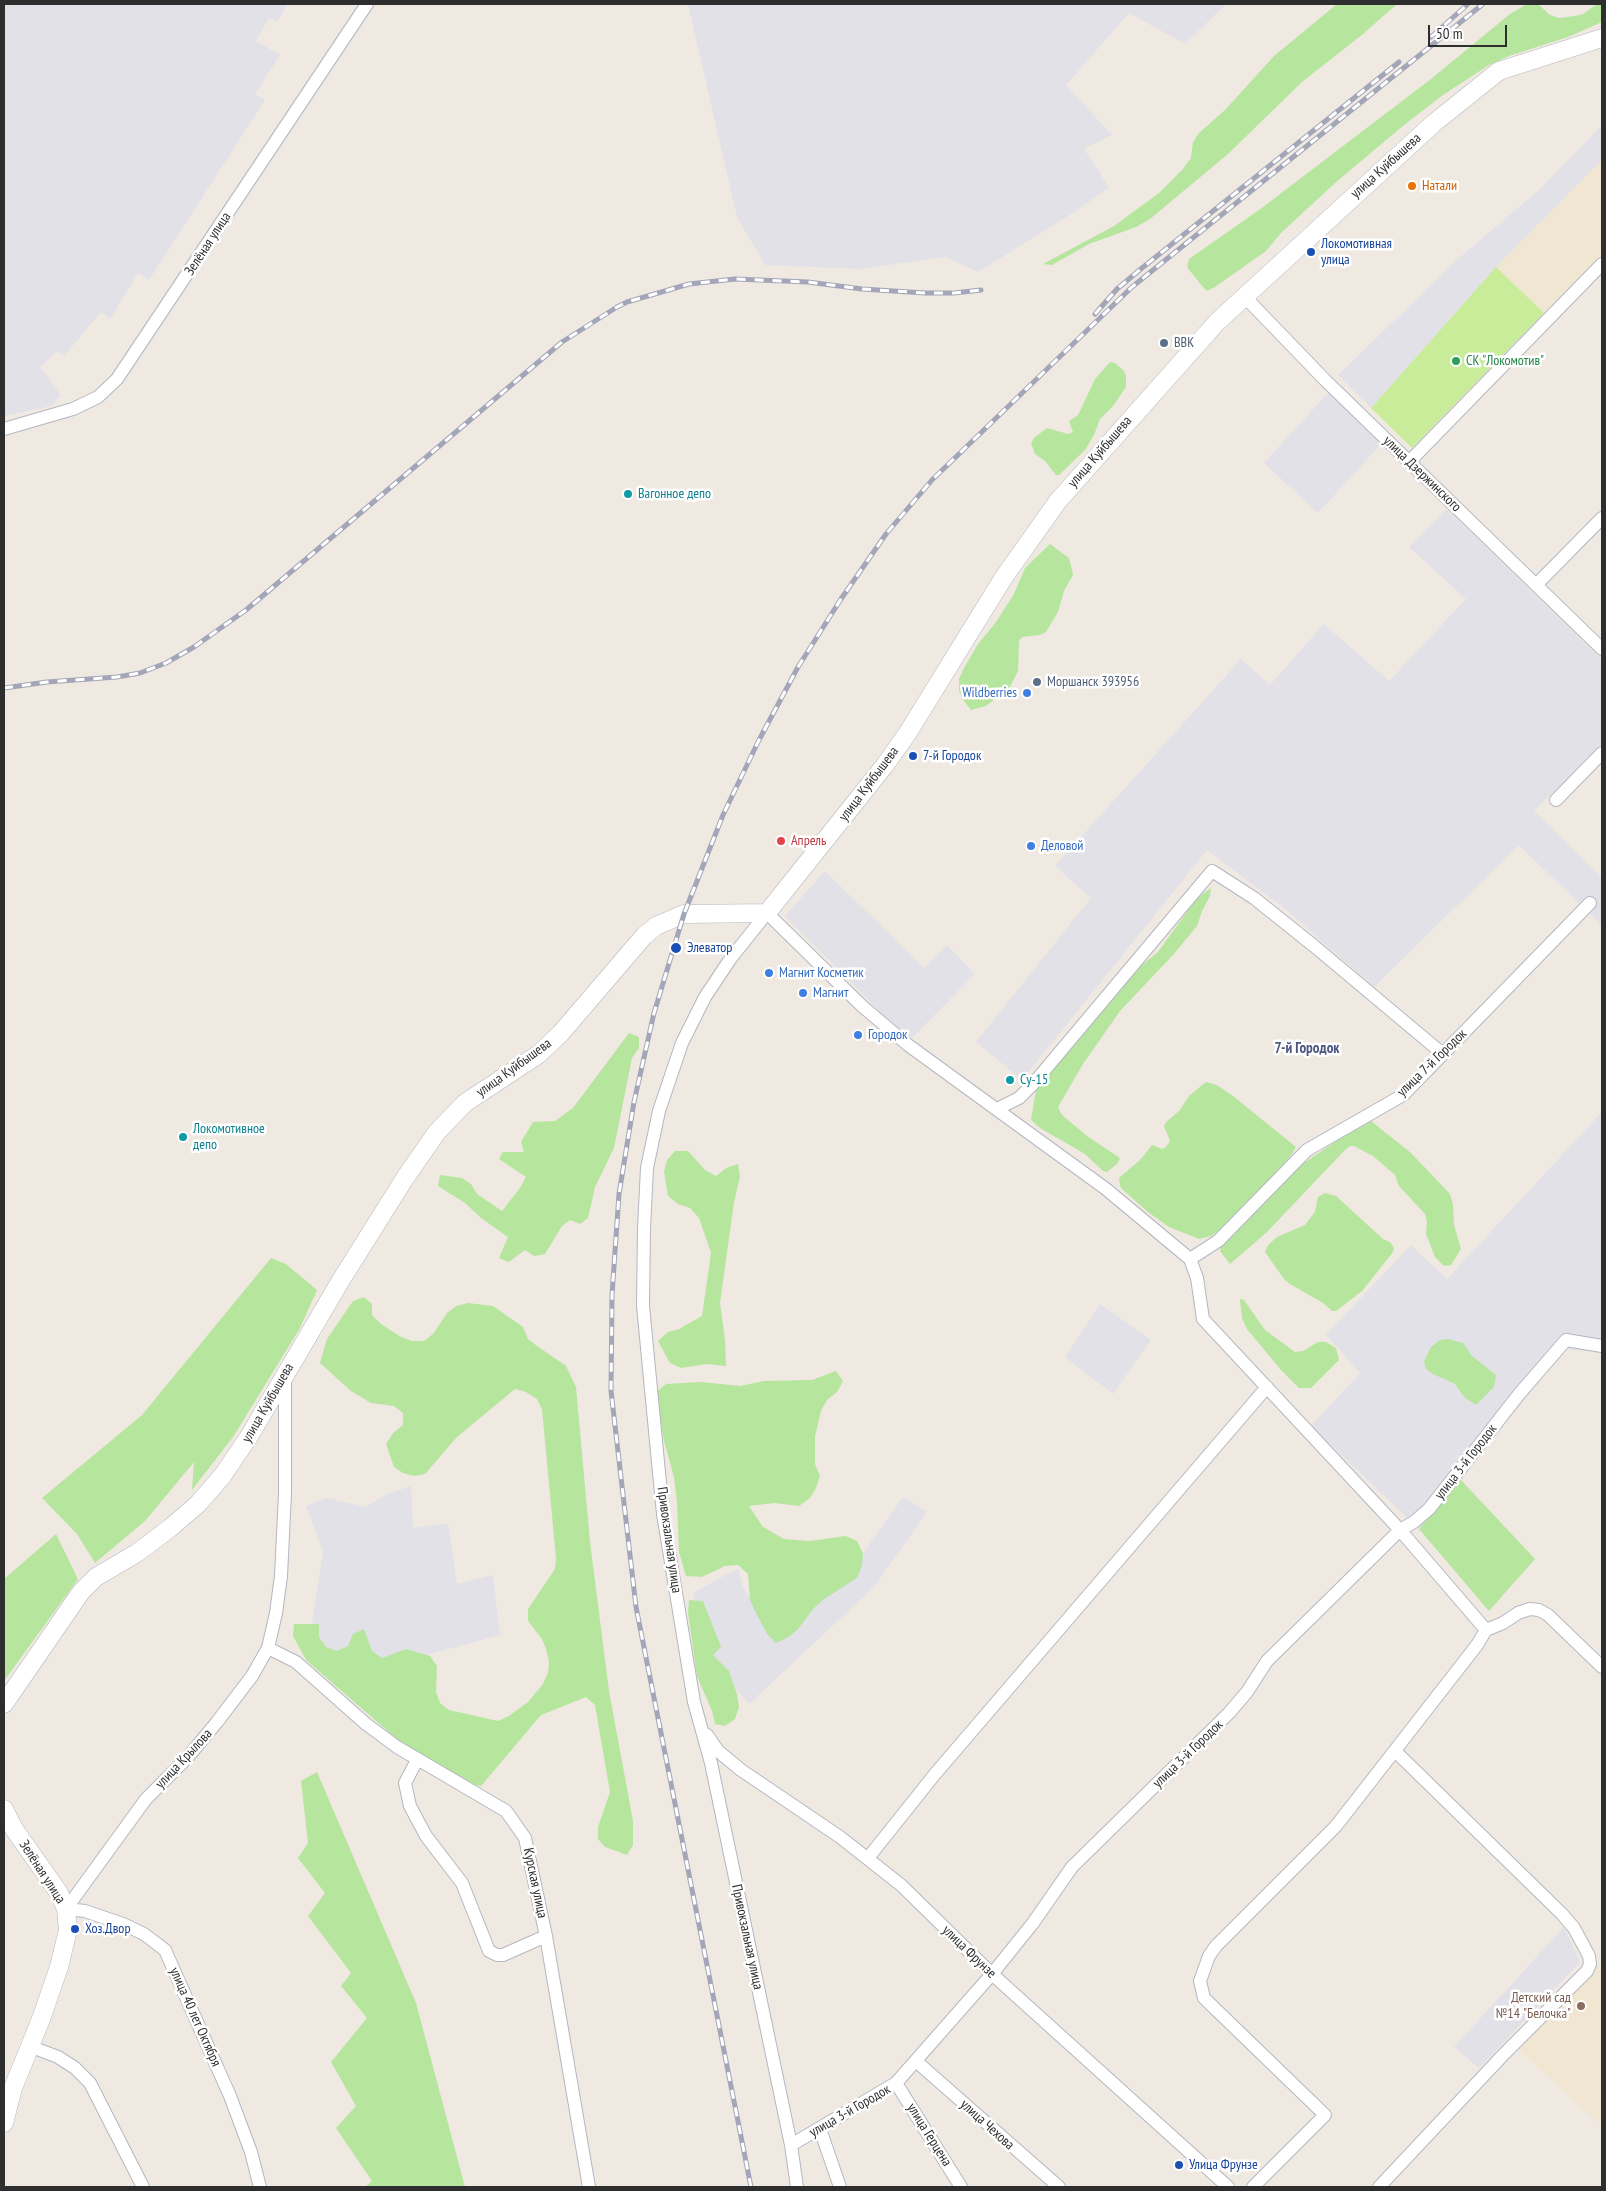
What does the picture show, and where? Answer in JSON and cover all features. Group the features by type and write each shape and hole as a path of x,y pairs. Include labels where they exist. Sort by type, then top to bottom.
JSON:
{"street":[{"name":"Зелёная улица","path":"4,429 73,409 98,397 117,379 368,4"},
{"name":"улица Куйбышева","path":"4,1704 81,1592 96,1577 137,1553 170,1528 198,1504 217,1482 250,1435 285,1373 405,1178 437,1132 465,1103 544,1049 566,1028 644,936 656,926 684,914 767,913 890,757 1004,577 1058,501 1217,322 1434,123 1499,71 1602,38"},
{"path":"1409,462 1602,264"},
{"name":"улица Дзержинского","path":"1244,296 1324,380 1602,650"},
{"path":"1536,585 1602,518"},
{"path":"1556,800 1602,753"},
{"path":"997,1109 1019,1098 1033,1084 1212,871 1254,898 1443,1054"},
{"name":"улица 7-й Городок","path":"1190,1259 1218,1241 1307,1150 1403,1095 1590,903"},
{"path":"767,913 881,1023 908,1045 1106,1189 1190,1259 1197,1278 1203,1319 1400,1530 1486,1630"},
{"name":"Привокзальная улица","path":"767,913 730,958 705,998 682,1043 659,1112 648,1168 644,1228 643,1306 663,1514 694,1702 702,1729 711,1748 791,2145 797,2187"},
{"name":"улица 3-й Городок","path":"791,2145 896,2083 917,2062 1033,1923 1072,1867 1230,1713 1247,1692 1267,1661 1400,1530 1414,1522 1429,1509 1520,1393 1566,1340 1602,1346"},
{"name":"улица Крылова","path":"66,1908 146,1799 187,1758 217,1722 252,1676 268,1648 276,1613 281,1576 285,1493 285,1373"},
{"path":"868,1858 941,1767 1267,1387"},
{"path":"1253,2187 1324,2115 1204,1998 1200,1981 1209,1956 1216,1946 1336,1826 1477,1645 1486,1630 1503,1623 1518,1612 1530,1609 1539,1610 1548,1615 1602,1667"},
{"name":"Курская улица","path":"268,1648 296,1662 366,1724 417,1760 506,1811 525,1838 546,1936 588,2187"},
{"name":"улица Фрунзе","path":"711,1748 868,1858 902,1886 992,1974 1228,2187"},
{"path":"1379,2187 1498,2061 1587,1971 1590,1964 1590,1956 1574,1928 1562,1914 1394,1751"},
{"path":"417,1760 405,1783 410,1806 426,1836 462,1883 489,1951 497,1955 503,1955 546,1936"},
{"name":"Зелёная улица","path":"4,1809 14,1829 58,1893 66,1908"},
{"path":"4,2123 8,2084 30,2046 65,1947 68,1930 66,1908"},
{"name":"улица 40 лет Октября","path":"66,1908 86,1911 123,1924 144,1934 165,1950 230,2096 251,2152 260,2187"},
{"path":"30,2046 58,2057 75,2068 90,2083 143,2187"},
{"name":"улица Чехова","path":"917,2062 1058,2187"},
{"name":"улица Герцена","path":"896,2083 961,2187"},
{"path":"820,2129 840,2187"}],"shaded area":[{"path":"4,4 288,4 277,22 269,18 256,41 280,55 255,94 265,100 149,280 138,273 110,319 101,312 64,356 57,351 40,367 61,395 51,406 4,416"},
{"path":"688,4 1226,4 1185,44 1129,13 1066,85 1112,135 1084,149 1109,187 1076,211 978,272 946,257 859,269 765,265 737,217"},
{"path":"1602,125 1602,160 1496,267 1371,408 1338,375 1460,257 1539,190"},
{"path":"1602,160 1602,254 1544,313 1496,267"},
{"path":"1329,392 1383,442 1318,513 1264,463"},
{"path":"1447,509 1602,660 1602,743 1534,811 1602,878 1602,926 1519,845 1374,987 1283,907 1207,850 1022,1080 976,1042 1091,898 1055,866 1241,659 1270,685 1324,624 1389,681 1466,599 1409,547"},
{"path":"825,871 924,968 947,945 975,974 909,1041 785,916"},
{"path":"1602,1112 1602,1353 1566,1349 1419,1529 1311,1426 1360,1373 1326,1335 1411,1245 1447,1279"},
{"path":"1100,1304 1151,1340 1113,1394 1065,1357"},
{"path":"411,1486 413,1528 448,1523 457,1584 493,1575 500,1635 378,1668 308,1649 323,1552 306,1506 327,1498 366,1507 387,1494"},
{"path":"903,1497 927,1512 874,1587 749,1704 711,1662 693,1593 738,1568 743,1588 776,1637 852,1569"},
{"path":"1564,1927 1580,1962 1479,2068 1454,2047"},
{"name":"Детский сад №14 \"Белочка\"","path":"1602,1962 1602,2126 1519,2050"}],"green space":[{"path":"1337,4 1397,4 1363,34 1302,82 1228,154 1150,219 1136,227 1089,244 1052,265 1043,264 1114,226 1159,193 1191,158 1193,142 1199,133 1225,110 1274,56"},
{"path":"1527,4 1539,5 1550,15 1559,18 1583,14 1597,4 1602,4 1602,22 1568,37 1509,56 1489,65 1443,95 1335,183 1281,233 1266,251 1215,287 1207,291 1202,286 1187,267 1189,259 1259,210 1431,79 1510,14"},
{"name":"СК \"Локомотив\"","path":"1496,267 1544,313 1412,448 1371,408"},
{"path":"1110,362 1115,363 1123,370 1126,375 1126,387 1113,406 1100,419 1094,435 1085,450 1059,475 1056,475 1045,461 1035,454 1031,443 1034,438 1047,428 1068,434 1073,432 1069,421 1078,415 1095,379"},
{"path":"1050,544 1069,558 1073,575 1064,591 1058,612 1046,632 1040,635 1022,637 1019,641 1018,671 1010,687 986,706 971,710 959,691 959,679 964,668 978,644 996,622 1014,594 1025,568"},
{"path":"1211,888 1210,896 1197,926 1173,955 1120,1011 1083,1064 1058,1107 1062,1115 1087,1136 1120,1158 1117,1164 1107,1172 1103,1171 1085,1154 1040,1128 1031,1120 1036,1090 1131,974 1158,952 1197,898"},
{"path":"629,1033 639,1037 639,1048 632,1058 614,1148 595,1187 588,1218 580,1224 570,1220 562,1226 545,1254 534,1256 525,1250 509,1262 499,1258 508,1237 481,1218 465,1203 438,1186 440,1175 462,1178 471,1184 477,1194 502,1211 526,1177 499,1159 503,1152 524,1152 521,1142 533,1122 555,1121 573,1108"},
{"path":"1206,1082 1217,1085 1233,1096 1296,1147 1268,1182 1218,1231 1211,1236 1199,1239 1169,1227 1148,1212 1123,1190 1120,1186 1119,1178 1140,1160 1152,1145 1162,1149 1166,1147 1170,1141 1164,1126 1166,1122 1179,1111 1190,1095"},
{"path":"1371,1121 1411,1153 1450,1194 1453,1205 1454,1225 1461,1249 1451,1265 1444,1266 1435,1257 1426,1234 1427,1222 1425,1214 1399,1186 1395,1175 1373,1156 1354,1146 1350,1146 1344,1151 1267,1232 1230,1264 1220,1251 1222,1244 1298,1167 1338,1140"},
{"path":"675,1151 688,1151 705,1170 716,1176 726,1168 738,1164 740,1177 734,1202 720,1303 726,1366 707,1364 681,1368 670,1363 658,1341 668,1332 679,1329 702,1316 711,1253 699,1218 690,1208 678,1204 668,1196 664,1172 667,1160"},
{"path":"1325,1193 1336,1196 1383,1239 1390,1242 1394,1248 1393,1252 1362,1291 1336,1311 1332,1311 1323,1303 1290,1284 1284,1279 1265,1252 1268,1245 1277,1237 1305,1225 1315,1212 1318,1197"},
{"path":"271,1258 286,1264 317,1290 300,1328 233,1437 192,1490 194,1462 145,1521 95,1563 77,1534 42,1498 142,1415"},
{"path":"364,1297 372,1304 372,1315 381,1324 401,1337 412,1341 424,1341 433,1334 447,1313 456,1306 468,1303 493,1306 523,1327 528,1339 566,1366 576,1387 590,1542 609,1691 633,1821 633,1845 627,1855 605,1847 598,1839 598,1827 610,1792 595,1705 586,1697 541,1715 481,1786 471,1784 406,1747 306,1660 293,1636 294,1624 319,1624 319,1637 326,1647 337,1651 348,1646 353,1634 364,1629 372,1651 382,1658 406,1649 430,1656 437,1666 436,1692 440,1703 449,1710 498,1721 509,1716 528,1702 543,1684 548,1673 549,1662 546,1649 542,1639 528,1621 528,1609 555,1569 556,1558 542,1409 537,1399 526,1392 515,1389 457,1437 425,1474 414,1476 403,1473 394,1467 386,1444 393,1433 403,1425 403,1413 394,1406 371,1403 351,1391 320,1363 327,1339 353,1301"},
{"path":"1240,1299 1244,1300 1265,1330 1295,1352 1303,1351 1318,1342 1326,1342 1336,1348 1339,1360 1311,1388 1299,1388 1281,1370 1247,1329 1242,1318"},
{"path":"1448,1339 1463,1343 1472,1356 1496,1375 1494,1387 1476,1405 1464,1397 1455,1384 1426,1369 1424,1361 1431,1347 1440,1340"},
{"path":"836,1371 843,1381 837,1392 827,1400 821,1411 815,1436 815,1464 820,1476 810,1498 799,1506 774,1503 749,1506 763,1527 784,1539 810,1541 846,1536 857,1541 863,1553 862,1566 857,1578 824,1599 814,1608 798,1629 789,1637 776,1643 767,1634 750,1600 748,1574 738,1565 725,1566 702,1577 686,1576 679,1552 674,1477 664,1441 656,1392 666,1384 701,1382 740,1386 764,1381 812,1380"},
{"path":"1460,1479 1535,1559 1489,1611 1419,1529"},
{"path":"56,1534 78,1579 4,1681 4,1579"},
{"path":"689,1600 703,1601 721,1647 713,1655 729,1671 737,1694 739,1707 735,1719 725,1726 715,1724 712,1711 697,1676 688,1613"},
{"path":"317,1772 416,2003 465,2187 365,2187 372,2181 336,2128 356,2106 331,2062 367,2018 341,1986 351,1973 308,1916 325,1893 298,1858 308,1843 301,1781"}],"railway":[{"path":"1431,37 1468,4"},
{"path":"751,2187 636,1607 611,1391 612,1295 619,1194 634,1102 654,1013 684,914 723,815 759,740 798,667 841,599 886,534 932,480 1132,287 1483,4"},
{"path":"1095,314 1117,289 1142,268 1399,62"},
{"path":"4,688 140,673 166,663 194,647 246,610 562,342 627,302 689,284 735,279 808,282 862,289 925,293 954,293 981,290"}],"place":[{"name":"Натали","path":"1412,186"},
{"name":"Локомотивная улица","path":"1311,252"},
{"name":"ВВК","path":"1164,343"},
{"name":"СК \"Локомотив\"","path":"1456,361"},
{"name":"Вагонное депо","path":"628,494"},
{"name":"Моршанск 393956","path":"1037,682"},
{"name":"Wildberries","path":"1027,693"},
{"name":"7-й Городок","path":"913,756"},
{"name":"Апрель","path":"781,841"},
{"name":"Деловой","path":"1031,846"},
{"name":"Элеватор","path":"676,948"},
{"name":"Магнит Косметик","path":"769,973"},
{"name":"Магнит","path":"803,993"},
{"name":"Городок","path":"858,1035"},
{"name":"Су-15","path":"1010,1080"},
{"name":"Локомотивное депо","path":"183,1137"},
{"name":"Хоз.Двор","path":"75,1929"},
{"name":"Детский сад №14 \"Белочка\"","path":"1581,2006"},
{"name":"Улица Фрунзе","path":"1179,2165"}],"district":[{"name":"7-й Городок","path":"1307,1049"}]}
